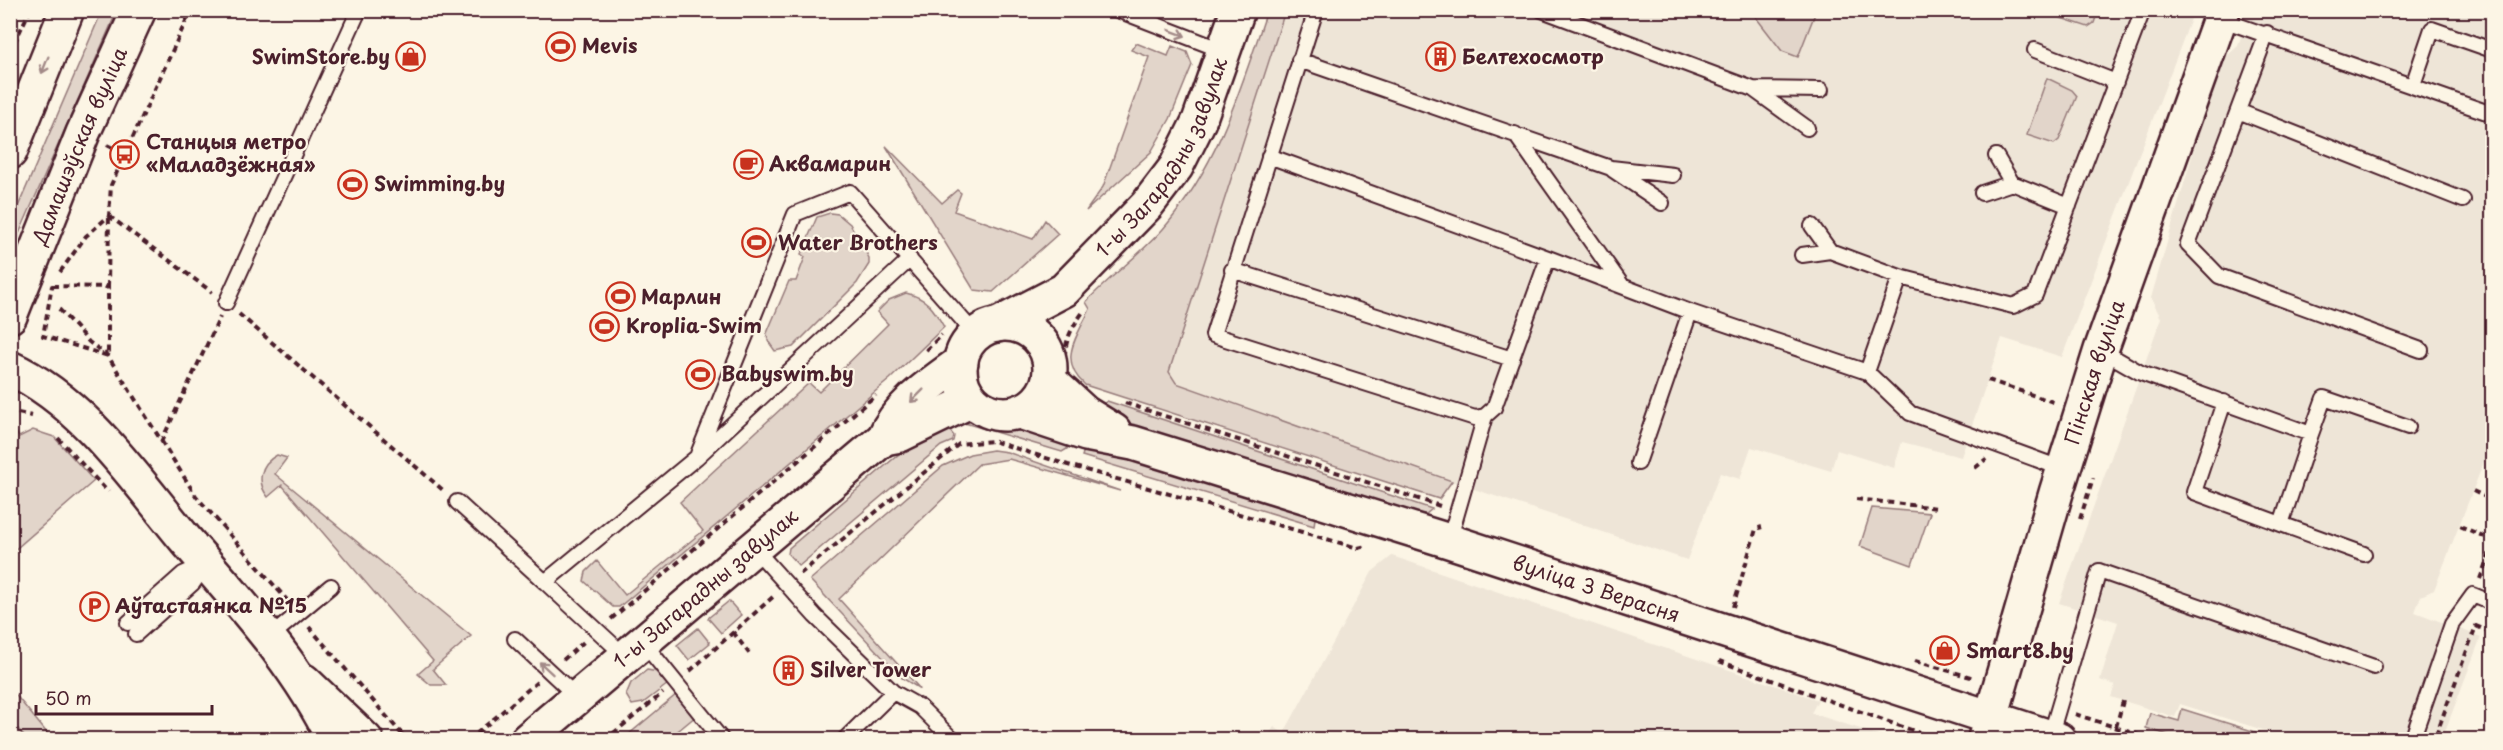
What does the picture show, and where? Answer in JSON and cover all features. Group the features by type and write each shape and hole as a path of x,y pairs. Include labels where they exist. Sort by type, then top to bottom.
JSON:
{"main road":[{"path":"10,152 67,10"},
{"name":"Дамашэўская вуліца","path":"10,316 83,132 139,10"},
{"name":"1-ы Загарадны завулак","path":"1054,367 1055,318 1074,301 1176,167 1199,121 1238,10"},
{"name":"Пінская вуліца","path":"1988,729 2079,469 2101,350 2222,15"},
{"name":"1-ы Загарадны завулак","path":"527,740 884,438 890,423 978,341 1074,301"},
{"name":"вуліца 3 Верасня","path":"978,341 1008,324 1029,331 1044,347 1054,367 1085,413 1133,443"},
{"path":"972,400 962,382 978,341"},
{"path":"1020,412 1039,400 1054,367"},
{"path":"10,368 48,391 96,433 270,637 299,677 334,740"},
{"path":"10,398 32,391 48,391"},
{"name":"1-ы Загарадны завулак","path":"884,438 900,435 972,400"},
{"name":"вуліца 3 Верасня","path":"972,400 989,412 1010,414 1020,412 1086,434 1133,443 1453,526 1988,729 2056,728"},
{"path":"299,677 366,740"}],"lane":[{"path":"226,303 359,10"},
{"path":"1316,10 1213,335 1475,418 1485,416 1494,408 1548,258"},
{"path":"1542,10 1753,89 1807,128"},
{"path":"1802,255 1830,251 1900,277 2013,306 2035,295 2144,10"},
{"path":"1124,13 1224,51"},
{"path":"2222,15 2493,114"},
{"path":"2413,86 2432,29 2493,51"},
{"path":"2267,33 2188,244 2219,276 2421,350"},
{"path":"2035,50 2116,82"},
{"path":"1299,60 1611,168 1673,175"},
{"path":"1753,89 1821,90"},
{"path":"2238,111 2463,200"},
{"path":"1515,134 1621,284"},
{"path":"1269,156 1621,284 1690,312 1867,372 1910,413 2079,469"},
{"path":"1996,156 2012,183 2069,206"},
{"path":"1611,168 1662,203"},
{"path":"1982,193 2012,183"},
{"path":"697,457 795,214 850,192 910,259 978,341"},
{"path":"1812,226 1830,251"},
{"path":"545,582 697,457 910,259"},
{"path":"1232,270 1512,359"},
{"path":"1867,372 1900,277"},
{"path":"1638,463 1690,312"},
{"path":"2101,350 2141,373 2311,434"},
{"path":"2281,524 2324,398 2408,427"},
{"path":"2224,402 2194,492 2364,554"},
{"path":"1453,526 1485,416"},
{"path":"457,502 598,630 633,648 677,683 722,740"},
{"path":"753,547 787,585 893,692 920,707 953,740"},
{"path":"132,628 193,583 206,564"},
{"path":"2056,728 2099,571 2374,668"},
{"path":"270,637 331,586"},
{"path":"2412,740 2452,624 2473,596 2493,603"},
{"path":"515,639 578,697"},
{"path":"844,740 893,692"}],"path":[{"path":"10,52 30,10"},
{"path":"108,356 111,185 190,10"},
{"path":"60,272 86,236 109,216"},
{"path":"109,216 226,303 457,502"},
{"path":"108,287 52,286 43,336 108,356"},
{"path":"1054,367 1071,330 1074,301"},
{"path":"161,442 226,303"},
{"path":"59,309 89,342 108,356 196,496 407,740"},
{"path":"921,355 942,335"},
{"path":"1988,380 2058,404 2055,413"},
{"path":"469,740 880,392"},
{"path":"1114,399 1453,526"},
{"path":"605,740 677,683 787,585 958,444 993,441 1079,469 1358,548 1368,545"},
{"path":"2078,524 2079,469"},
{"path":"2473,490 2493,500"},
{"path":"1856,498 1938,508"},
{"path":"2460,526 2493,540"},
{"path":"1733,608 1756,529 1762,527"},
{"path":"2473,596 2493,546"},
{"path":"1722,604 1744,611"},
{"path":"2434,740 2476,626 2493,633"},
{"path":"733,632 752,656"},
{"path":"1908,659 1974,678 1977,667"},
{"path":"1717,660 1940,740"},
{"path":"2116,727 2123,701"},
{"path":"2056,728 2116,727 2154,740"},
{"path":"10,731 17,740"}],"shaded area":[{"path":"2063,10 2098,11 2094,23 2088,27 2061,18"},
{"path":"102,11 117,11 11,252 11,223"},
{"path":"1267,11 1285,11 1169,372 1176,383 1452,481 1439,499 1085,385 1072,367 1072,348 1090,309 1086,302 1163,229 1199,179 1226,125"},
{"path":"1285,11 2194,11 2062,357 2002,338 1961,457 1902,442 1894,468 1837,450 1831,471 1751,447 1740,479 1720,473 1687,560 1465,486 1176,383 1169,372"},
{"path":"1751,11 1816,11 1798,57 1782,51"},
{"path":"2249,11 2492,11 2492,441 2434,590 2421,596 2415,612 2481,637 2442,739 2292,739 2180,704 2175,717 2111,697 2115,685 2100,680 2118,622 2059,603 2161,318 2151,298 2219,63 2238,46"},
{"path":"1136,43 1168,56 1172,46 1187,52 1192,65 1170,119 1151,152 1086,211 1103,187 1149,57 1131,50"},
{"path":"2047,78 2072,90 2077,96 2059,140 2054,144 2027,135"},
{"path":"886,146 942,203 957,190 961,193 954,211 1033,239 1045,220 1058,234 993,292 974,290"},
{"path":"830,213 838,214 850,224 869,258 869,264 857,283 793,347 775,351 768,341 767,333 789,281 796,281 805,257 801,254 817,217"},
{"path":"906,293 925,301 944,327 890,379 619,607 613,607 584,581 586,572 597,561 625,595 703,531 680,502 809,383 819,392 888,324 877,312 889,300"},
{"path":"1107,401 1432,509 1426,514 1407,514 1098,414 1102,405"},
{"path":"983,415 1070,441 1067,449 1062,452 965,423 959,418"},
{"path":"943,422 954,436 953,441 941,446 799,566 788,554 789,548 933,425"},
{"path":"14,429 19,437 33,430 54,437 94,481 11,553 10,434"},
{"path":"1086,444 1315,518 1314,526 1082,456"},
{"path":"993,450 1007,452 1120,491 1009,459 979,464 839,599 920,689 902,678 810,580 943,466 970,454"},
{"path":"277,455 287,458 275,474 471,636 433,669 446,685 431,685 418,674 433,661 282,485 268,497 262,485 262,474 267,463"},
{"path":"1872,508 1930,513 1912,565 1860,546"},
{"path":"1392,556 1818,700 1811,713 1891,739 1266,739 1274,727 1284,733 1372,572"},
{"path":"729,601 741,615 721,633 708,618"},
{"path":"698,628 710,643 689,660 677,645"},
{"path":"647,670 658,672 668,684 643,703 632,705 626,695 631,683"},
{"path":"14,693 52,739 26,739 11,720 11,697"},
{"path":"677,694 696,716 668,739 622,740"},
{"path":"2182,709 2278,739 2180,739 2146,728 2150,713 2179,721"}],"place":[{"name":"Mevis","path":"561,46"},
{"name":"SwimStore.by","path":"411,57"},
{"name":"Белтехосмотр","path":"1441,57"},
{"name":"Станцыя метро «Маладзёжная»","path":"125,154"},
{"name":"Аквамарин","path":"748,164"},
{"name":"Swimming.by","path":"353,184"},
{"name":"Water Brothers","path":"757,243"},
{"name":"Марлин","path":"620,297"},
{"name":"Kroplia-Swim","path":"605,326"},
{"name":"Babyswim.by","path":"700,374"},
{"name":"Аўтастаянка №15","path":"94,606"},
{"name":"Smart8.by","path":"1945,651"},
{"name":"Silver Tower","path":"789,670"}]}
